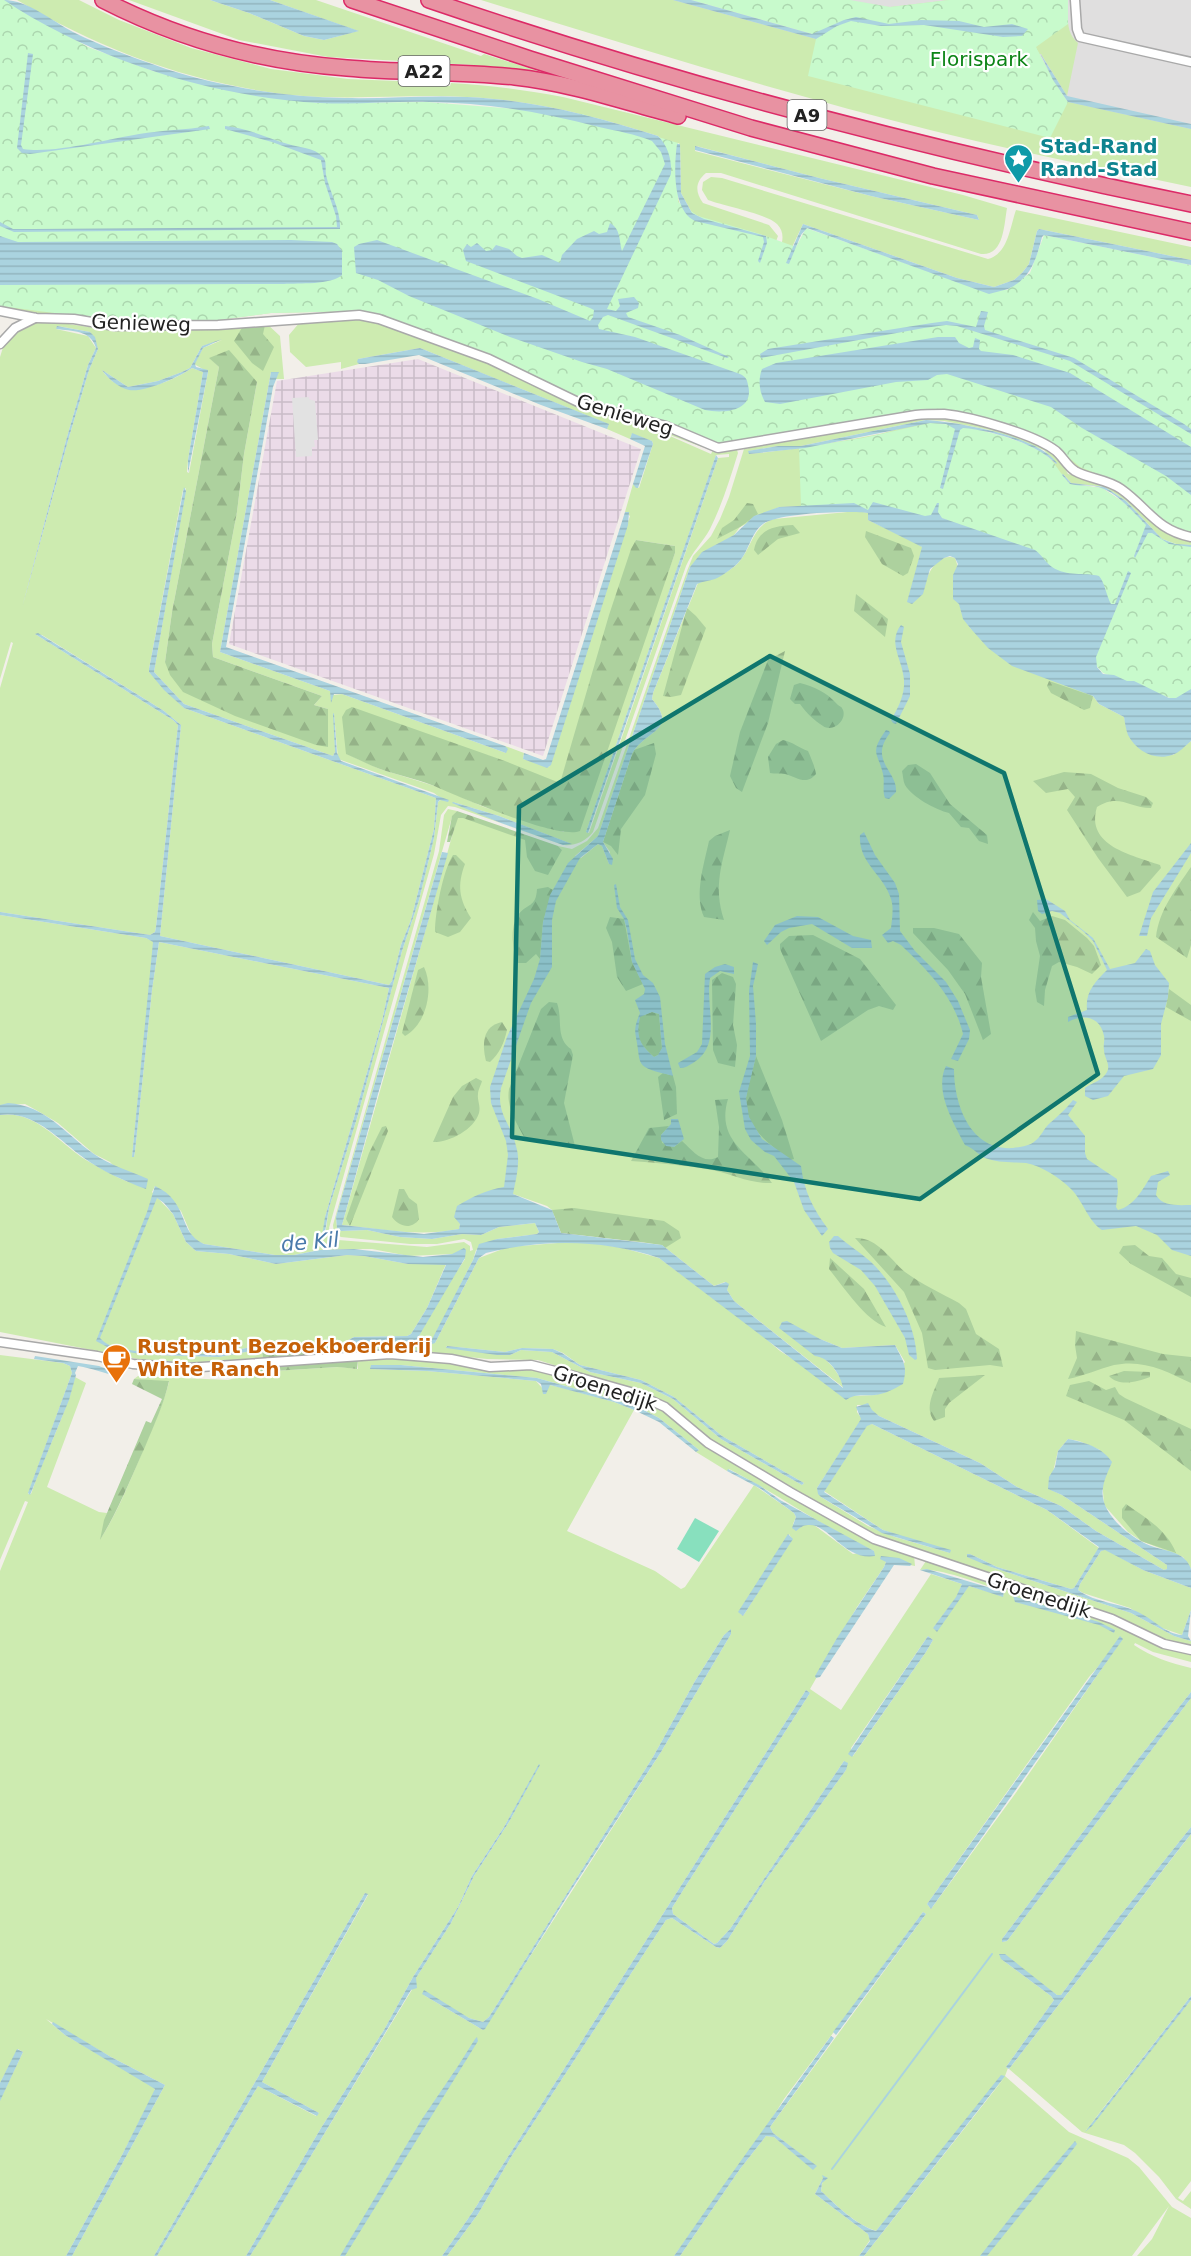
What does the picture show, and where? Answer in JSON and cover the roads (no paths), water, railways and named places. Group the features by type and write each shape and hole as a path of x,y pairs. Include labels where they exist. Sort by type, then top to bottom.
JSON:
{"highway":[{"name":"A22","path":"103,0 148,21 190,36 234,50 278,60 347,68 477,73 518,77 562,85 688,118 751,128"},
{"name":"A9","path":"352,0 541,63 751,128 933,176 1191,232"},
{"name":"A9","path":"429,0 538,37 776,107 941,149 1191,204"}],"street":[{"path":"1075,0 1077,29 1080,37 1191,62"},
{"name":"Genieweg","path":"0,311 36,318 74,320 115,326 218,325 359,315 389,323 489,359 580,403 666,426 718,448 916,414 944,414 1008,430 1056,450 1071,468 1120,488 1161,525 1178,534 1191,537"},
{"path":"0,344 15,328 36,318"},
{"name":"Groenedijk","path":"0,1342 97,1356 133,1364 187,1368 390,1354 451,1359 490,1366 531,1365 567,1374 634,1393 665,1407 708,1443 874,1539 1112,1619 1164,1644 1191,1650"}],"water":[{"path":"4,0 31,7 73,32 119,52 166,69 231,86 322,97 492,99 540,105 658,136 669,154 671,174 607,309 616,311 620,306 618,299 634,297 639,303 638,308 626,313 628,317 680,335 729,357 608,315 603,317 598,325 599,329 635,337 740,374 747,381 749,394 747,400 736,409 729,411 705,410 607,369 510,337 409,296 378,280 356,273 354,247 377,240 538,299 590,321 594,310 466,261 463,250 467,244 471,247 477,243 486,251 492,250 496,245 509,249 522,258 542,255 560,263 562,255 577,239 594,231 599,234 607,232 610,223 618,232 622,251 665,164 661,152 652,141 556,117 494,106 429,102 320,103 238,93 196,84 155,72 76,41"},
{"path":"210,0 270,0 359,31 324,40 304,36 249,13"},
{"path":"673,0 691,0 812,34 856,17 889,24 921,20 959,21 984,27 1012,24 1028,29 1022,36 1003,37 924,25 881,26 851,21 837,26 816,39"},
{"path":"28,53 33,54 21,145 23,149 50,149 148,133 209,126 210,129 30,154 22,153 17,148"},
{"path":"1040,53 1067,96 1191,124 1191,129 1068,102 1053,80"},
{"path":"225,126 250,131 311,150 323,157 326,175 337,208 340,229 14,232 0,226 0,222 13,229 337,227 321,160 272,142 225,129"},
{"path":"677,144 680,144 681,193 692,213 704,219 766,236 767,243 760,263 758,261 764,242 763,237 695,221 682,207 678,198 675,175"},
{"path":"695,146 977,215 979,220 871,196 695,150"},
{"path":"803,224 957,278 994,287 1014,280 1029,264 1039,229 1191,260 1191,265 1044,235 1027,274 1016,285 989,294 807,228 801,235 789,264 786,263"},
{"path":"0,236 18,242 291,240 332,242 337,244 342,251 342,275 323,282 284,284 0,285"},
{"path":"981,311 988,312 985,330 1074,358 1184,424 1191,429 1191,434 1070,361 957,326 924,328 761,358 760,354 768,349 947,321 976,327"},
{"path":"57,326 90,332 95,337 98,349 89,370 69,437 22,608 67,437 88,365 96,348 94,342 85,335 56,329"},
{"path":"938,337 955,337 959,343 969,348 973,347 975,338 980,340 979,349 981,351 1013,355 1070,373 1191,447 1191,495 1166,476 1082,428 1051,407 947,374 937,375 928,380 896,382 780,404 765,402 761,394 762,369 776,363"},
{"path":"222,339 203,348 195,364 196,367 208,370 208,372 188,473 188,460 203,372 192,368 161,384 129,390 117,385 102,370 128,387 158,381 190,368 202,346"},
{"path":"420,348 609,424 607,429 541,405 419,355 365,364 357,362 358,359"},
{"path":"271,372 279,372 273,387 226,647 505,746 508,749 506,753 342,694 334,694 331,703 330,691 220,652"},
{"path":"926,420 977,427 1016,438 1047,453 1057,463 1037,450 1012,439 963,428 960,430 943,489 940,488 955,429 946,424 930,423 805,448 749,454 748,451 778,446 801,446"},
{"path":"632,433 652,441 653,444 638,488 633,484 645,446 630,439"},
{"path":"716,455 718,458 588,833 586,832"},
{"path":"1063,474 1071,483 1105,487 1126,501 1162,539 1175,544 1191,545 1191,547 1169,544 1152,533 1148,533 1135,558 1146,525 1112,493 1095,486 1070,484"},
{"path":"184,487 186,491 154,672 184,704 333,756 335,752 334,713 337,753 341,761 449,800 438,802 434,838 419,900 402,951 357,1118 329,1208 324,1238 322,1236 325,1217 382,1021 389,988 159,942 135,1151 132,1157 153,942 146,938 0,915 0,912 150,935 155,932 156,927 178,725 35,634 38,633 164,711 181,725 160,936 389,985 392,981 401,945 411,920 434,829 436,798 184,708 149,672"},
{"path":"873,502 925,516 931,515 939,503 938,512 942,518 1035,550 1058,570 1099,576 1111,604 1115,604 1128,571 1131,573 1096,657 1097,667 1103,674 1134,681 1169,698 1176,698 1191,689 1191,741 1172,755 1153,756 1141,750 1131,741 1124,717 1099,704 1093,696 1012,666 988,648 963,619 959,604 953,599 953,575 958,564 955,558 950,556 944,558 930,569 923,594 912,604 907,602 922,547 868,520 868,513 831,512 797,515 771,520 763,524 736,565 718,578 697,584 653,693 652,699 662,718 661,724 632,754 603,842 613,859 612,865 609,864 602,846 598,844 580,858 556,901 552,920 552,967 531,1003 501,1088 500,1097 502,1112 514,1138 518,1158 513,1194 552,1210 561,1233 662,1245 714,1286 726,1282 729,1284 727,1290 734,1301 843,1388 837,1372 829,1363 815,1356 779,1328 782,1322 787,1321 842,1348 895,1345 905,1368 903,1384 882,1394 856,1396 846,1400 659,1258 594,1244 551,1243 486,1253 479,1258 435,1343 429,1345 479,1244 539,1232 535,1223 499,1227 481,1235 462,1234 432,1239 400,1237 367,1230 341,1231 337,1228 336,1217 442,852 448,853 342,1225 424,1234 459,1229 460,1224 454,1217 457,1206 479,1194 504,1187 508,1155 506,1141 491,1103 490,1087 507,1037 534,979 540,959 543,922 550,895 568,863 598,836 690,567 702,552 734,535 754,516 779,507 854,503 868,510"},
{"path":"625,512 629,512 628,525 551,765 547,768 523,759 524,753 546,759"},
{"path":"901,625 904,627 901,642 910,674 910,696 896,724 891,720 904,686 895,638"},
{"path":"886,730 890,733 884,743 883,758 893,778 896,792 889,799 884,795 883,774 876,753"},
{"path":"453,802 499,816 572,844 563,845 501,823"},
{"path":"864,832 875,855 895,883 899,894 900,931 915,951 946,982 958,1001 970,1030 969,1039 958,1061 951,1059 963,1034 947,996 901,945 893,941 888,943 882,935 891,928 892,902 888,891 863,853 860,835"},
{"path":"1191,843 1191,853 1151,918 1147,936 1139,936 1153,892"},
{"path":"616,884 620,907 628,920 635,959 643,975 653,983 660,997 665,1044 673,1076 648,1069 640,1060 635,1032 640,1013 635,1000 644,994 645,989 632,962 627,930 624,919 617,908 614,885","holes":["652,1012 659,1014 662,1048 654,1057 640,1039 639,1024 640,1017"]},
{"path":"1046,899 1065,911 1070,920 1093,938 1110,969 1135,963 1146,949 1150,951 1155,965 1169,983 1161,1024 1161,1055 1153,1069 1124,1076 1108,1096 1093,1100 1085,1096 1085,1088 1103,1077 1108,1069 1102,1029 1090,1018 1079,1018 1068,1022 1068,1017 1087,1010 1089,993 1107,970 1093,941 1084,932 1060,913 1052,911 1042,914 1038,911 1037,900"},
{"path":"797,916 818,917 853,936 871,940 872,948 852,948 812,924 789,928 767,945 764,941 775,925"},
{"path":"753,962 758,964 753,986 756,1056 746,1098 749,1117 762,1139 801,1166 804,1184 810,1199 828,1229 822,1236 804,1210 794,1182 774,1156 765,1152 751,1140 745,1129 739,1092 750,1056 749,991"},
{"path":"725,964 734,967 734,974 720,971 710,978 711,1025 708,1046 693,1063 680,1068 678,1063 697,1052 702,1044 705,974"},
{"path":"946,1066 954,1069 957,1097 967,1123 975,1134 998,1147 1013,1148 1033,1143 1073,1100 1077,1102 1068,1115 1085,1136 1087,1159 1117,1179 1116,1207 1118,1210 1133,1201 1151,1176 1168,1171 1170,1175 1158,1182 1156,1195 1163,1202 1191,1205 1191,1256 1172,1250 1157,1235 1136,1226 1102,1230 1071,1189 1050,1173 1026,1163 988,1159 965,1145 944,1095 942,1085"},
{"path":"8,1103 34,1109 100,1158 148,1179 146,1189 98,1167 35,1122 24,1117 0,1115 0,1105"},
{"path":"671,1119 678,1119 684,1139 674,1147 666,1146 661,1140 661,1135 671,1124"},
{"path":"155,1186 174,1200 190,1232 204,1244 275,1255 354,1249 423,1257 452,1254 464,1248 465,1258 416,1341 299,1349 266,1348 219,1357 155,1355 155,1353 217,1354 261,1345 343,1343 354,1337 407,1336 411,1334 427,1308 446,1265 408,1264 347,1255 276,1264 229,1254 196,1251 186,1242 173,1214 157,1198 100,1338 109,1345 146,1352 146,1355 111,1349 96,1341"},
{"path":"834,1236 838,1236 867,1258 888,1282 908,1319 916,1346 917,1359 909,1355 905,1338 875,1286 861,1270 833,1253 829,1242"},
{"path":"447,1346 505,1352 522,1348 553,1349 580,1365 641,1380 674,1397 722,1436 804,1483 802,1485 721,1439 673,1399 641,1383 590,1372 552,1352 521,1350 510,1355 497,1355 446,1348"},
{"path":"35,1356 99,1366 120,1374 119,1376 78,1366 69,1400 30,1495 28,1493 72,1373 70,1366 34,1359"},
{"path":"371,1365 401,1365 537,1378 636,1406 659,1418 699,1450 696,1452 659,1422 634,1410 614,1402 550,1385 546,1394 543,1394 541,1384 536,1381 427,1371 370,1369"},
{"path":"868,1403 879,1416 980,1463 1017,1487 1061,1506 1096,1531 1164,1570 1167,1569 1167,1565 1062,1495 1048,1489 1049,1477 1055,1467 1058,1451 1068,1439 1103,1452 1112,1462 1103,1488 1103,1497 1111,1516 1136,1538 1154,1547 1176,1553 1185,1559 1191,1569 1191,1588 1143,1570 1105,1550 1101,1551 1078,1590 1092,1598 1140,1613 1176,1634 1182,1635 1191,1610 1188,1636 1191,1641 1174,1636 1131,1613 967,1557 967,1554 970,1554 997,1567 1071,1589 1074,1588 1099,1547 1047,1510 872,1424 867,1426 824,1492 883,1530 951,1550 950,1553 882,1533 821,1497 817,1488 861,1419 856,1407"},
{"path":"728,1469 874,1551 875,1556 854,1553 816,1526 808,1525 796,1531 792,1528 796,1517 794,1513 761,1489 727,1471"},
{"path":"788,1534 793,1539 743,1616 738,1612"},
{"path":"881,1556 899,1558 912,1564 910,1566 894,1565 820,1677 816,1678 815,1676 837,1638 884,1567 886,1562 880,1559"},
{"path":"927,1569 1004,1592 1003,1597 969,1586 937,1632 933,1628 956,1597 962,1584 920,1570"},
{"path":"1013,1596 1099,1622 1115,1630 1114,1633 1099,1625 1015,1602"},
{"path":"731,1629 731,1634 661,1752 568,1895 485,2029 483,2030 422,1994 424,1990 469,2018 483,2022 489,2017 653,1757 695,1681 724,1635"},
{"path":"928,1636 933,1640 926,1652 852,1757 848,1754"},
{"path":"1120,1636 1123,1639 931,1909 927,1904"},
{"path":"806,1690 810,1693 672,1908 673,1914 714,1944 717,1943 730,1929 844,1761 848,1763 846,1770 765,1881 727,1941 720,1948 672,1918 666,1920 511,2157 478,2214 447,2256 442,2256 472,2213"},
{"path":"1191,1692 1191,1698 1007,1941 1002,1942 1135,1763"},
{"path":"539,1764 509,1822 474,1876 451,1923 416,1978 417,1988 411,1990 262,2237 250,2256 246,2256 321,2128 384,2030 413,1977 458,1907 472,1876 504,1827"},
{"path":"1191,1827 1191,1834 1009,2069 1006,2067 1054,2000 1001,1959 999,1954 1005,1954 1057,1995 1061,1995 1111,1927"},
{"path":"365,1893 368,1894 262,2082 319,2113 317,2116 258,2086 157,2256 154,2256"},
{"path":"923,1912 926,1914 836,2035 833,2032"},
{"path":"1191,1996 1191,2000 1085,2132"},
{"path":"53,2022 111,2057 165,2085 72,2256 66,2256 122,2155 155,2089 65,2035 52,2024"},
{"path":"831,2036 834,2038 770,2127 773,2133 817,2166 813,2170 774,2137 766,2136 740,2169 680,2256 674,2256 732,2173"},
{"path":"477,2037 478,2041 345,2256 340,2256 422,2119"},
{"path":"17,2049 23,2052 0,2101 0,2083"},
{"path":"1001,2075 1005,2076 864,2256 859,2256 870,2241 868,2234 815,2194 823,2178 822,2175 828,2178 822,2183 821,2191 854,2220 876,2231"},
{"path":"1075,2141 1077,2144 1071,2152 987,2256 980,2256 1025,2199"}],"waterway":[{"path":"832,2169 992,1954"}],"place":[{"name":"Stad-Rand Rand-Stad","path":"1019,184"},
{"name":"Rustpunt Bezoekboerderij White Ranch","path":"116,1384"}],"park label":[{"name":"Florispark","path":"979,59"}],"water label":[{"name":"de Kil","path":"310,1242"}]}
